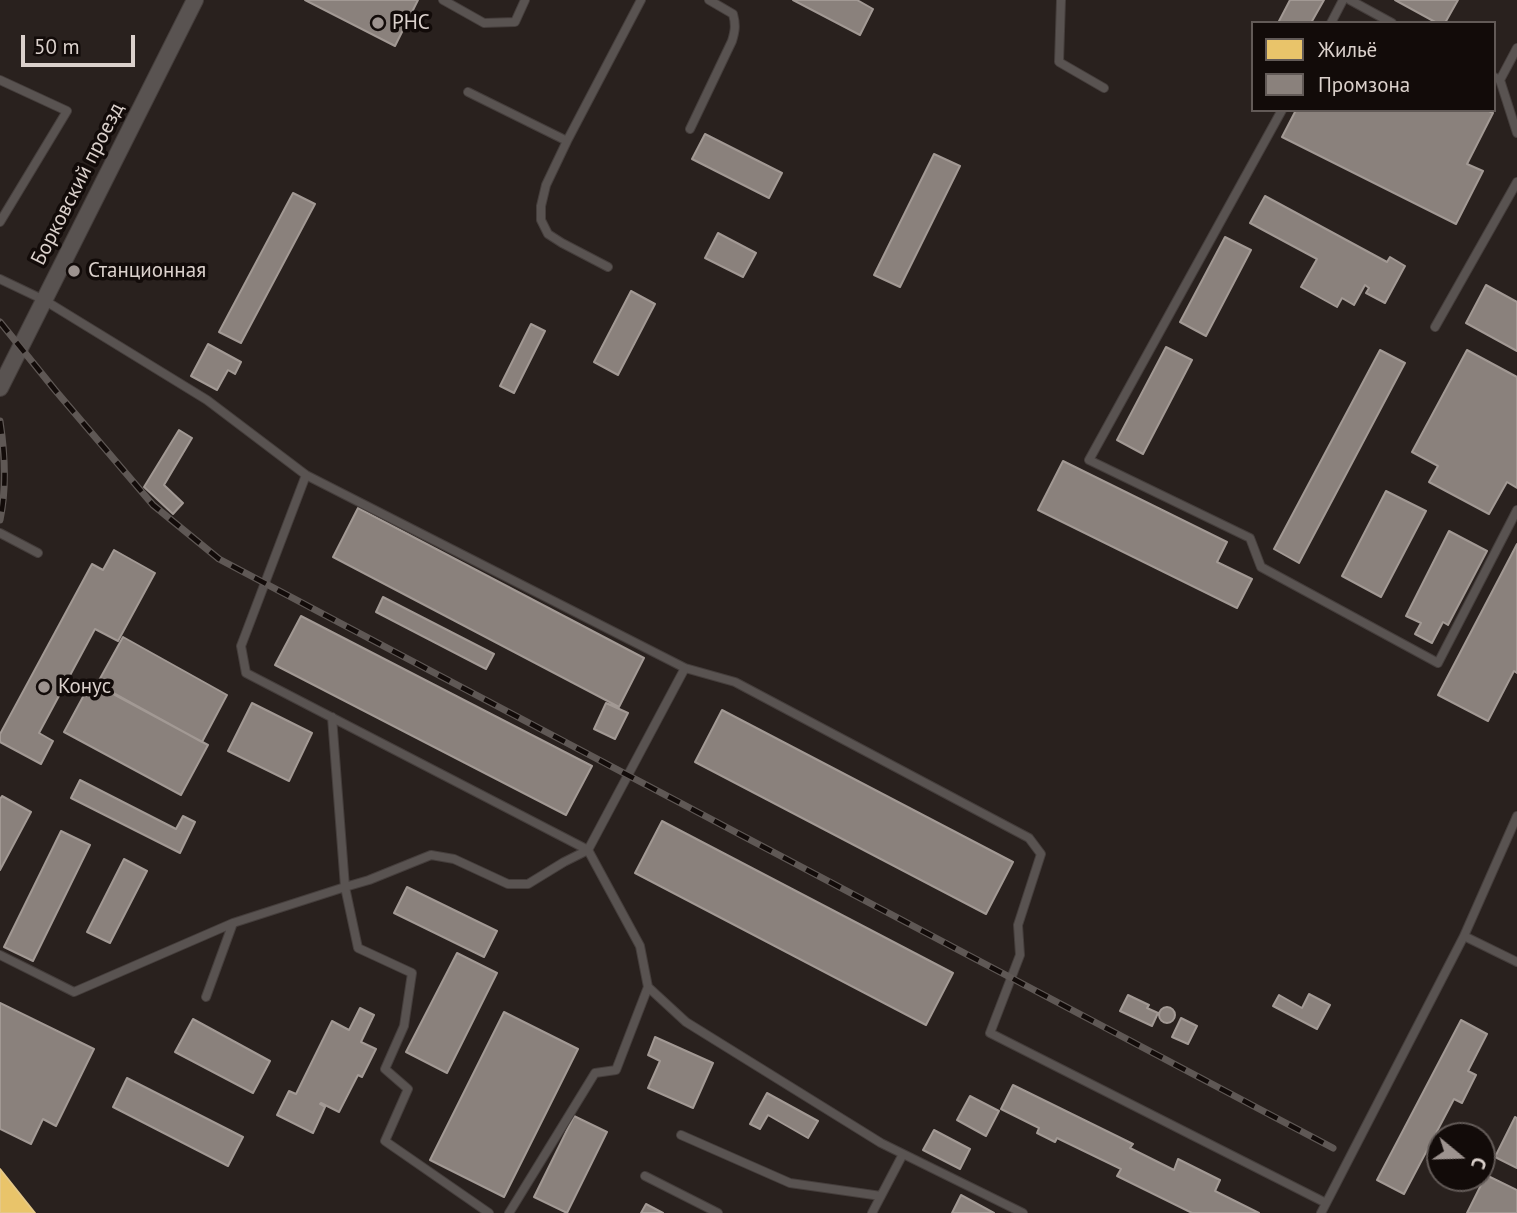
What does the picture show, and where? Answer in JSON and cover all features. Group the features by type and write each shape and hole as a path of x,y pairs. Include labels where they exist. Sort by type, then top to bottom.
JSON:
{"street":[{"name":"Борковский проезд","path":"0,388 195,0"}],"lane":[{"path":"443,0 484,23 515,22 525,0"},
{"path":"608,267 548,233 541,220 541,206 546,185 567,141 641,0"},
{"path":"690,129 735,31 733,15 709,0"},
{"path":"1061,0 1059,62 1104,88"},
{"path":"1332,21 1343,0"},
{"path":"1350,0 1388,21"},
{"path":"1517,48 1497,79 1517,133"},
{"path":"0,80 67,111 0,222"},
{"path":"468,92 567,141"},
{"path":"1281,112 1089,460 1250,538 1261,568 1438,663 1517,510"},
{"path":"1435,327 1517,182"},
{"path":"0,279 44,300 207,400 306,475 685,668 735,682 1029,838 1041,854 1018,925 1020,955 990,1033 1326,1203"},
{"path":"306,475 241,646 246,673 588,850 640,946 648,987 616,1070 595,1073 509,1213"},
{"path":"0,533 38,553"},
{"path":"0,955 74,992 233,923 369,880 431,855 454,859 508,884 528,884 588,850 685,668"},
{"path":"332,717 345,887 358,947 412,973 404,1026 384,1069 408,1089 385,1141 489,1213"},
{"path":"1321,1213 1464,936 1517,816"},
{"path":"206,997 233,923"},
{"path":"1464,936 1517,962"},
{"path":"648,987 686,1022 881,1143 1023,1213"},
{"path":"681,1135 790,1183 881,1196"},
{"path":"872,1213 903,1154"},
{"path":"645,1176 718,1213"}],"building: Жильё":[{"path":"0,1169 35,1213 0,1213"}],"building: Промзона":[{"name":"РНС","path":"305,0 418,0 395,46"},
{"path":"793,0 857,0 873,9 860,35"},
{"path":"1290,0 1324,0 1312,21 1279,21"},
{"path":"1395,0 1458,0 1446,21 1433,21"},
{"path":"1295,112 1493,113 1467,164 1483,171 1456,224 1282,137"},
{"path":"705,134 782,173 769,198 692,159"},
{"path":"934,154 960,166 900,287 874,275"},
{"path":"293,193 315,204 241,343 219,332"},
{"path":"1265,196 1387,262 1390,257 1405,266 1385,303 1366,293 1369,288 1365,285 1354,305 1342,298 1337,307 1301,287 1317,259 1250,223"},
{"path":"718,233 756,253 743,277 705,258"},
{"path":"1225,237 1251,250 1206,336 1180,322"},
{"path":"1486,285 1517,302 1517,351 1466,323"},
{"path":"631,291 655,304 618,375 594,362"},
{"path":"531,324 545,331 514,393 500,386"},
{"path":"208,344 241,362 235,374 228,370 217,390 191,376"},
{"path":"1166,347 1192,360 1143,454 1117,440"},
{"path":"1380,350 1405,363 1299,563 1274,549"},
{"path":"1467,350 1517,377 1517,488 1507,482 1489,514 1429,482 1438,466 1412,452"},
{"path":"179,430 192,438 164,485 183,503 173,514 144,487"},
{"path":"1063,461 1227,542 1217,562 1252,579 1237,608 1038,510"},
{"path":"1386,491 1426,511 1381,597 1342,576"},
{"path":"358,508 644,658 619,707 333,557"},
{"path":"1449,531 1487,551 1448,625 1443,622 1432,643 1415,634 1421,623 1406,616"},
{"path":"1517,544 1517,673 1514,671 1488,721 1438,695"},
{"name":"Конус","path":"114,550 155,573 118,641 95,629 39,733 53,741 41,764 0,742 0,734 92,564 103,570"},
{"path":"383,597 494,654 486,669 376,612"},
{"path":"301,616 592,766 566,815 275,665"},
{"path":"123,637 227,695 202,742 97,684"},
{"path":"91,682 208,745 181,795 64,732"},
{"path":"252,703 312,733 289,781 228,751"},
{"path":"606,703 628,713 615,739 594,729"},
{"path":"722,710 1013,862 986,914 695,762"},
{"path":"80,780 176,829 183,816 195,822 180,853 71,798"},
{"path":"2,796 31,812 0,870 0,799"},
{"path":"662,821 953,973 926,1025 635,873"},
{"path":"61,831 90,845 33,961 4,947"},
{"path":"124,859 147,871 110,943 87,932"},
{"path":"407,887 497,931 484,957 394,913"},
{"path":"457,953 497,973 447,1073 406,1052"},
{"path":"1309,994 1330,1005 1317,1029 1273,1006 1279,995 1302,1008"},
{"path":"1128,995 1149,1005 1147,1008 1158,1013 1152,1026 1120,1011"},
{"path":"0,1003 94,1049 56,1126 43,1119 31,1144 0,1129"},
{"path":"1167,1007 1173,1009 1173,1021 1167,1023 1161,1021 1159,1015 1161,1009"},
{"path":"360,1008 374,1015 361,1042 376,1049 362,1077 358,1075 339,1112 321,1103 325,1107 313,1133 277,1115 289,1091 296,1094 332,1021 349,1030"},
{"path":"504,1012 578,1049 504,1197 430,1160"},
{"path":"1181,1018 1197,1026 1188,1044 1172,1037"},
{"path":"193,1019 270,1061 253,1093 175,1052"},
{"path":"1461,1020 1487,1034 1468,1071 1476,1075 1462,1103 1454,1099 1442,1122 1426,1122 1426,1152 1404,1194 1377,1180"},
{"path":"655,1037 713,1063 693,1108 648,1088 660,1061 648,1055"},
{"path":"127,1078 243,1137 228,1166 113,1107"},
{"path":"1013,1085 1133,1144 1130,1148 1174,1170 1178,1159 1220,1180 1215,1191 1259,1213 1192,1213 1117,1176 1121,1169 1057,1138 1055,1142 1037,1133 1039,1128 1001,1109"},
{"path":"767,1093 818,1121 808,1138 768,1115 760,1129 750,1124"},
{"path":"970,1096 999,1111 986,1136 957,1120"},
{"path":"574,1116 607,1132 567,1213 534,1197"},
{"path":"1515,1117 1517,1118 1517,1168 1496,1158"},
{"path":"934,1130 970,1149 960,1169 923,1150"},
{"path":"1496,1180 1517,1190 1517,1213 1467,1213 1478,1192 1496,1192"},
{"path":"961,1195 994,1213 952,1213"},
{"path":"646,1204 663,1213 641,1213"}],"railway":[{"path":"0,322 153,505 219,559 1333,1148"},
{"path":"0,421 4,471 0,520"}],"place":[{"name":"РНС","path":"378,23"},
{"name":"Станционная","path":"74,271"},
{"name":"Конус","path":"44,687"}]}
